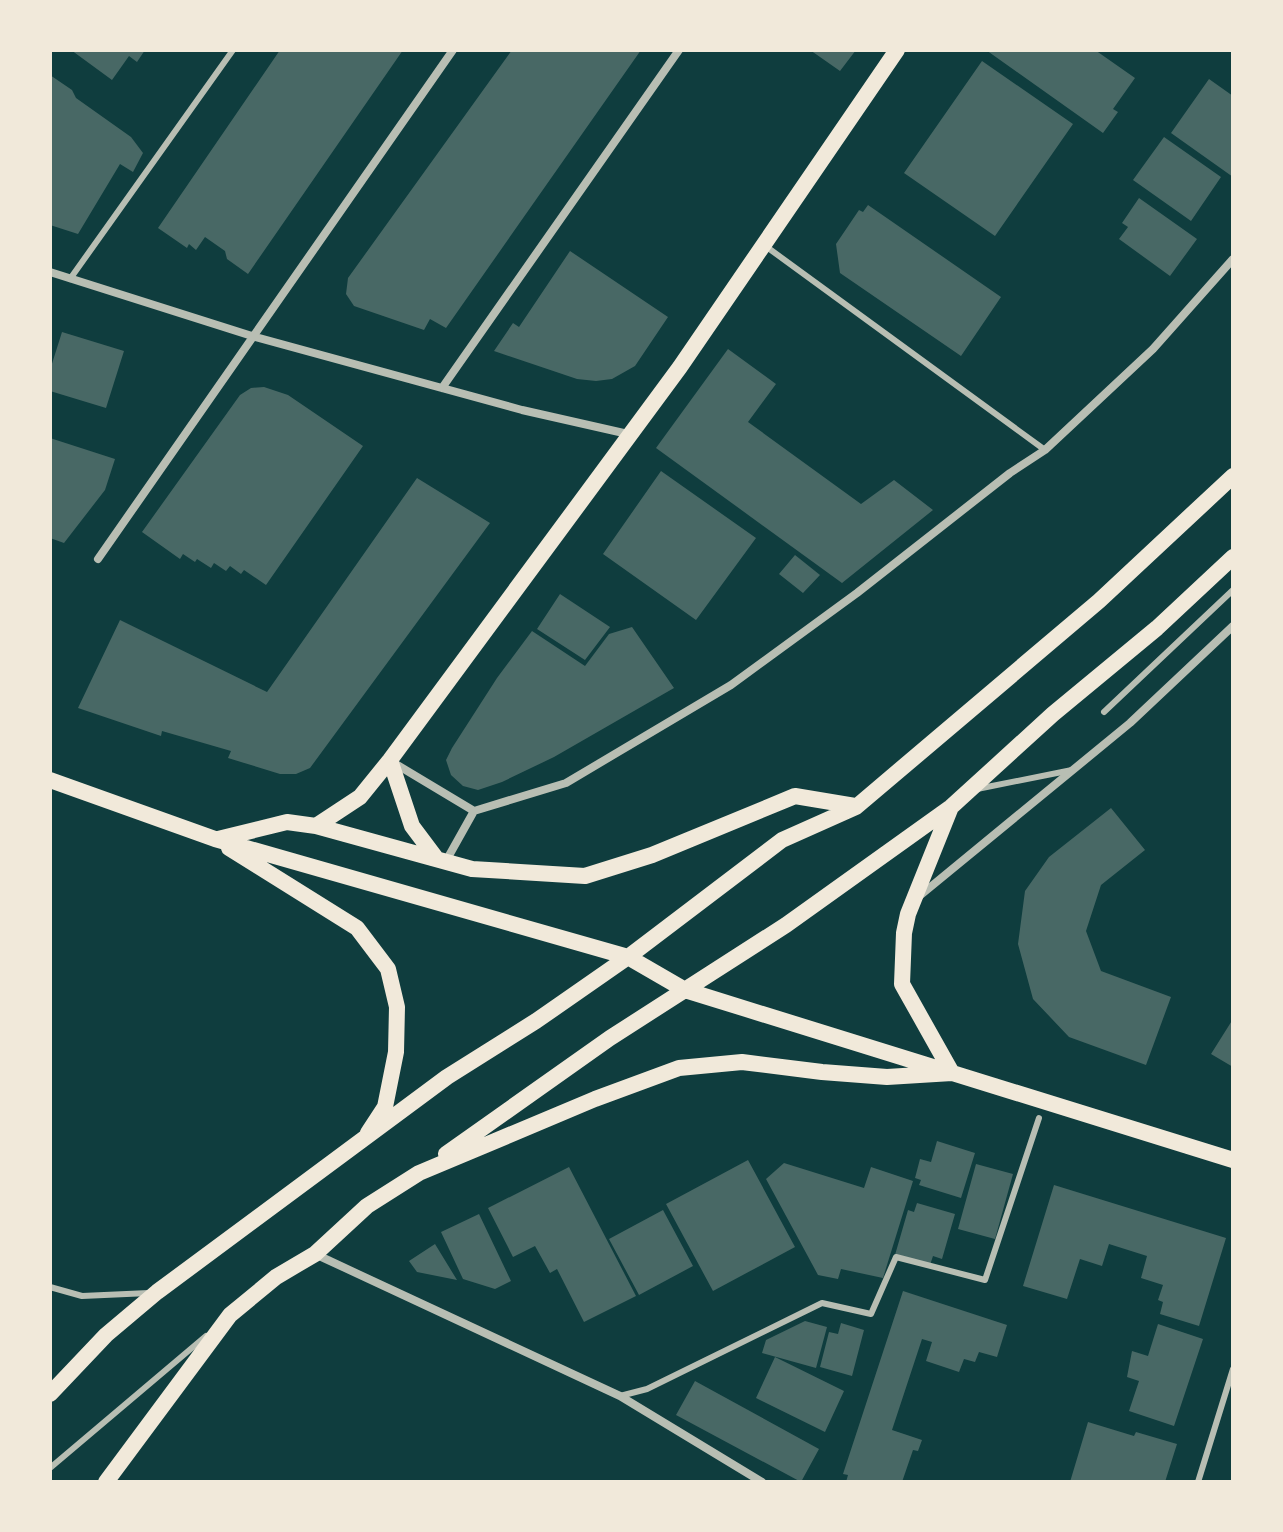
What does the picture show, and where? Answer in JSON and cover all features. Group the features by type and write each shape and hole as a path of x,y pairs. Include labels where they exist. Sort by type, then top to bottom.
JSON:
{"main road":[{"path":"316,826 360,797 390,760 680,367 897,50"},
{"path":"50,1394 106,1335 157,1292 447,1077 536,1021 628,957 782,840 856,807 1099,601 1233,476"},
{"path":"106,1482 230,1315 276,1277 315,1254 367,1206 419,1173 610,1038 786,925 951,807 1053,714 1157,628 1233,557"},
{"path":"390,760 412,826 441,860"},
{"path":"50,780 215,839 628,957 685,990 1233,1160"},
{"path":"215,839 287,822 316,826 472,869 585,876 652,855 795,796 856,807"},
{"path":"951,807 913,901 904,933 902,984 952,1073"},
{"path":"215,839 357,928 388,969 397,1007 396,1052 385,1107 363,1141"},
{"path":"419,1173 595,1099 679,1068 742,1062 887,1077 952,1073"}],"street":[{"path":"98,559 453,50"},
{"path":"442,388 679,50"},
{"path":"441,860 474,811 566,783 731,685 857,593 1010,473 1045,450 1153,349 1233,259"},
{"path":"50,272 252,336 522,410 628,434"},
{"path":"913,901 1130,723 1233,626"},
{"path":"390,760 474,811"},
{"path":"315,1254 620,1396 762,1482"}],"lane":[{"path":"70,279 233,50"},
{"path":"763,245 1045,450"},
{"path":"1104,712 1233,590"},
{"path":"970,790 1073,770"},
{"path":"620,1396 647,1389 822,1303 871,1314 896,1257 985,1280 1039,1118"},
{"path":"50,1287 82,1296 157,1292"},
{"path":"50,1468 230,1315"},
{"path":"1198,1482 1233,1369"}],"building":[{"path":"71,50 145,50 137,62 129,56 112,80"},
{"path":"280,50 403,50 248,274 227,259 225,251 205,237 196,250 189,244 187,248 158,228"},
{"path":"512,50 641,50 446,328 430,319 424,330 354,306 346,294 348,278"},
{"path":"810,50 856,50 840,71"},
{"path":"986,50 1095,50 1135,78 1113,109 1118,112 1103,133"},
{"path":"982,61 1073,124 995,236 904,173"},
{"path":"50,75 72,90 76,98 131,137 143,153 133,172 120,164 78,234 50,225"},
{"path":"1209,79 1233,96 1233,177 1171,133"},
{"path":"1164,137 1221,177 1191,221 1133,180"},
{"path":"1139,198 1197,239 1170,276 1119,239 1128,227 1122,223"},
{"path":"868,205 1001,297 961,356 840,273 836,244 859,210 863,212"},
{"path":"570,251 668,317 635,366 612,379 577,379 494,351 513,323 519,327"},
{"path":"62,332 124,351 106,408 50,391 50,370"},
{"path":"728,349 776,384 748,422 861,504 894,480 933,510 842,583 656,448"},
{"path":"264,387 288,395 363,446 266,585 244,570 241,574 230,566 226,571 214,563 211,568 183,554 180,559 142,532 240,395 251,388"},
{"path":"50,438 115,459 105,490 64,543 50,538"},
{"path":"661,471 756,538 696,620 603,554"},
{"path":"417,478 490,523 310,768 296,774 280,774 228,758 231,751 162,731 161,736 78,708 120,620 267,692"},
{"path":"795,555 820,575 803,593 779,574"},
{"path":"560,594 610,627 585,660 537,629"},
{"path":"632,627 674,688 554,757 502,782 478,790 463,786 451,775 446,760 452,748 532,631 585,666 609,634"},
{"path":"1111,808 1145,850 1101,885 1086,931 1101,971 1171,997 1146,1065 1069,1037 1033,999 1018,944 1025,891 1049,857"},
{"path":"1233,1019 1233,1067 1211,1054"},
{"path":"937,1141 975,1153 961,1198 919,1185 921,1180 915,1178 920,1159 931,1162"},
{"path":"748,1160 795,1247 713,1291 666,1204"},
{"path":"784,1163 864,1188 871,1167 913,1181 883,1278 841,1269 838,1279 818,1275 766,1179"},
{"path":"976,1164 1013,1174 995,1239 958,1229"},
{"path":"569,1167 636,1296 584,1322 557,1269 550,1273 535,1246 513,1257 488,1208"},
{"path":"1054,1185 1226,1238 1199,1326 1160,1314 1163,1302 1158,1300 1163,1285 1141,1278 1147,1256 1109,1244 1102,1266 1080,1259 1067,1299 1023,1286"},
{"path":"917,1203 955,1214 942,1259 933,1256 930,1265 895,1255 908,1210 914,1212"},
{"path":"663,1210 693,1266 639,1295 609,1239"},
{"path":"479,1214 511,1281 495,1289 463,1279 441,1232"},
{"path":"435,1244 457,1280 417,1272 409,1261"},
{"path":"903,1291 1007,1325 997,1357 979,1352 975,1362 964,1359 959,1372 926,1361 932,1342 922,1339 892,1430 922,1440 918,1451 913,1450 902,1482 846,1482 848,1475 843,1474"},
{"path":"805,1321 827,1327 816,1368 762,1353 766,1340"},
{"path":"841,1323 864,1330 852,1376 820,1367 829,1332 838,1334"},
{"path":"1158,1324 1203,1339 1174,1426 1129,1411 1139,1381 1127,1377 1132,1351 1148,1356"},
{"path":"775,1357 844,1391 825,1432 756,1398"},
{"path":"695,1381 819,1449 801,1482 676,1415"},
{"path":"1088,1422 1134,1436 1136,1432 1177,1444 1165,1482 1070,1482"}]}
